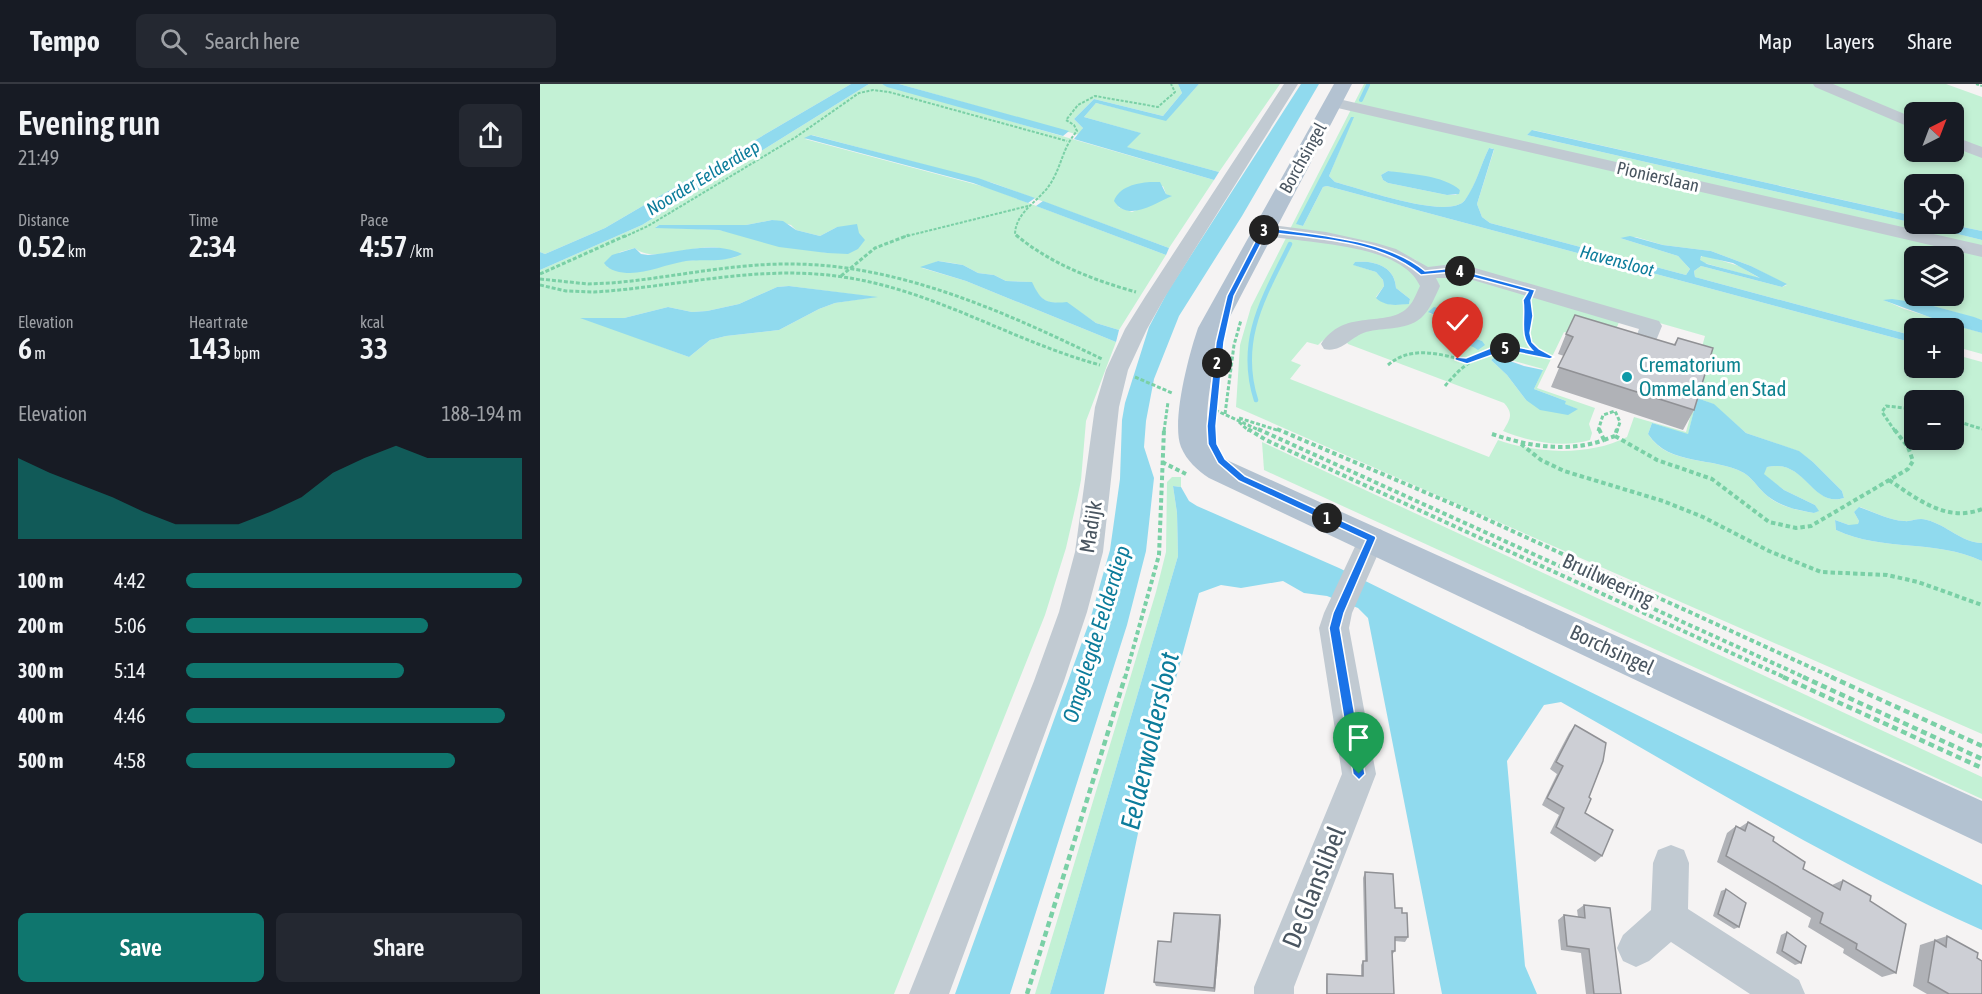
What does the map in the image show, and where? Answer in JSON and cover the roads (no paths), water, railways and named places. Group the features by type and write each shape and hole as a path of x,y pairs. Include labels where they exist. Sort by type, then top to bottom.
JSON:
{"main road":[{"name":"Borchsingel","path":"1339,93 1230,296 1219,312 1207,342 1198,383 1194,432 1195,443 1203,457 1221,470 1242,478 1366,553 1982,823"}],"street":[{"name":"Madijk","path":"929,994 1050,681 1073,612 1089,552 1107,407 1117,370 1136,329 1155,297 1291,84"},
{"path":"1820,84 1904,120"},
{"name":"Pionierslaan","path":"1339,93 1982,251"},
{"path":"1964,146 1982,153"},
{"path":"1264,230 1343,241 1387,252 1411,262 1424,273 1430,286 1424,304 1407,319 1348,332 1332,344"},
{"path":"1424,273 1453,270 1651,326 1645,343"},
{"name":"De Glanslibel","path":"1274,994 1274,987 1359,774 1334,628 1338,613 1366,553"},
{"path":"1636,948 1669,919 1671,863"},
{"path":"1669,919 1785,994"}],"water":[{"name":"Noorder Eelderdiep","path":"851,84 869,84 642,225 540,270 540,252 545,254 605,228"},
{"path":"882,84 899,84 1069,131 1063,136"},
{"path":"1178,84 1199,84 1166,121 1096,103 1084,117 1141,133 1127,147 1219,172 1214,180 1074,139 1083,128 1074,119 1094,99 1163,116 1182,93"},
{"name":"Omgelegde Eelderdiep","path":"1301,84 1319,84 1242,216 1179,316 1154,379 1146,421 1144,447 1154,478 1146,551 1127,625 1010,994 955,994 1090,620 1110,550 1120,479 1122,420 1125,403 1149,327 1168,291"},
{"name":"Havensloot","path":"1351,117 1354,117 1329,176 1335,182 1403,201 1442,207 1456,206 1469,194 1489,148 1494,149 1477,204 1482,217 1490,223 1686,275 1690,269 1678,256 1620,238 1630,236 1663,245 1711,251 1751,266 1787,284 1782,287 1701,266 1694,271 1695,277 1904,333 1904,340 1327,186 1323,187 1303,226 1296,224","holes":["1701,256 1733,263 1760,278 1707,264 1700,260"]},
{"path":"1532,130 1904,214 1904,221 1527,135"},
{"path":"811,135 978,178 1035,198 1028,203 973,183 804,138"},
{"path":"1388,171 1445,181 1460,190 1459,194 1447,195 1388,183 1381,175"},
{"path":"1150,182 1160,182 1166,194 1172,196 1134,211 1120,207 1114,201 1124,189"},
{"path":"1043,201 1169,248 1166,255 1036,206"},
{"path":"772,220 783,221 796,230 820,236 837,227 857,224 859,233 865,240 858,249 848,254 827,253 779,247 719,230 655,228 659,225 746,225"},
{"path":"1964,227 1982,231 1982,240 1958,234 1964,234"},
{"path":"635,248 641,254 648,255 695,248 719,248 742,254 722,260 686,261 637,273 616,271 604,263 612,255"},
{"path":"938,261 963,265 978,273 994,275 1006,281 1032,282 1045,300 1067,302 1096,323 1119,330 1116,342 966,281 920,267"},
{"path":"1355,262 1369,262 1388,270 1395,280 1396,288 1410,299 1409,304 1387,304 1376,298 1384,286 1383,280 1376,272 1353,265"},
{"path":"789,286 878,297 835,303 779,330 710,340 689,357 580,318 624,318 668,307 692,312 707,311 739,304 777,287"},
{"path":"1883,300 1904,301 1904,306 1933,306 1974,317 1982,320 1982,333 1964,328 1964,318 1932,318"},
{"path":"1434,307 1462,311 1465,315 1457,328 1458,332 1482,341 1485,345 1478,350 1467,345 1448,343 1438,339 1434,334 1441,318 1428,312"},
{"path":"1496,356 1543,370 1534,389 1566,401 1565,404 1578,409 1568,415 1540,410 1526,400 1507,375 1491,360"},
{"path":"1697,398 1714,404 1746,433 1799,451 1842,491 1844,498 1833,499 1824,496 1791,469 1780,466 1767,467 1764,474 1784,490 1815,505 1819,511 1814,513 1794,509 1769,497 1744,473 1719,464 1693,460 1668,452 1648,434 1652,423 1688,434"},
{"path":"1173,486 1181,487 1189,501 1197,506 1339,568 1982,885 1982,930 1821,850 1561,702 1544,705 1507,761 1525,966 1537,994 1442,994 1368,618 1358,608 1327,596 1304,593 1283,581 1241,588 1221,585 1199,593 1152,767 1104,994 1050,994 1178,556 1177,513"},
{"path":"1859,507 1898,520 1921,519 1934,522 1960,537 1982,543 1982,561 1946,550 1872,541 1836,530 1835,520 1849,525 1858,524 1859,521 1854,512"}],"waterway":[{"path":"1361,100 1368,85"},
{"name":"Eelderwoldersloot","path":"1256,400 1251,378 1250,358 1256,319 1290,244"}],"place":[{"name":"Crematorium Ommeland en Stad","path":"1627,377"}]}
